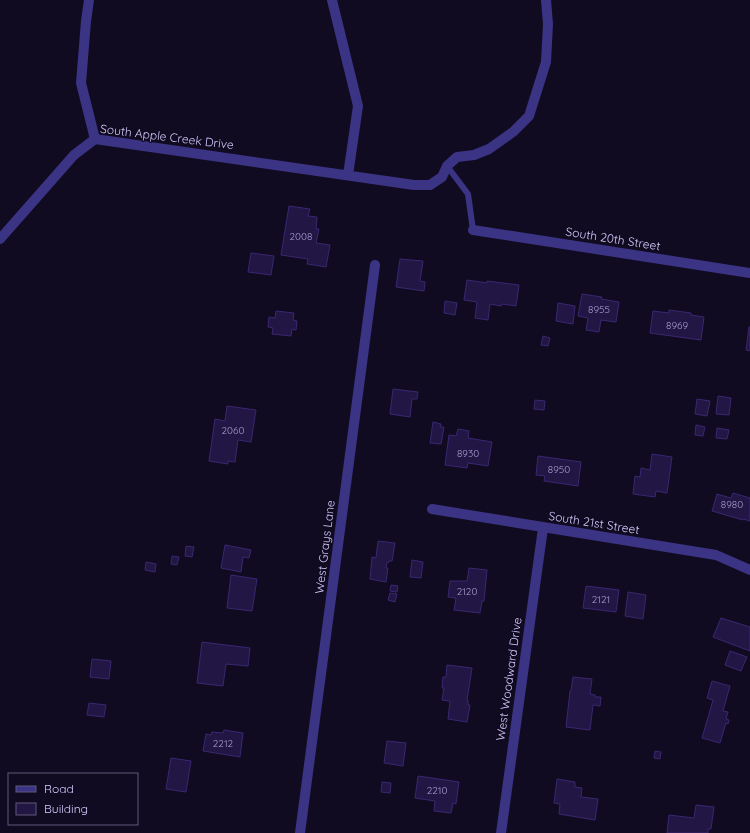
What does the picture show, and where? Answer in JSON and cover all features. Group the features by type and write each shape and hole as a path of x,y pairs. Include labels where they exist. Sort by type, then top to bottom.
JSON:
{"street":[{"path":"89,0 81,83 95,139"},
{"path":"332,0 358,106 348,175"},
{"name":"South Apple Creek Drive","path":"0,239 74,155 95,139 414,185 430,185 442,177 447,166 457,156 474,155 489,149 513,132 529,116 546,62 548,24 546,0"},
{"name":"South 20th Street","path":"473,230 750,273"},
{"name":"West Grays Lane","path":"300,833 375,265"},
{"name":"South 21st Street","path":"432,508 543,528 716,555 750,570"},
{"name":"West Woodward Drive","path":"501,833 543,528"}],"lane":[{"path":"447,166 468,194 473,230"}],"building":[{"path":"289,206 310,209 308,216 317,217 316,229 319,229 316,243 330,245 326,267 307,264 308,259 281,255"},
{"path":"251,253 274,256 271,275 248,272"},
{"path":"400,259 423,261 420,281 425,282 424,291 396,287"},
{"path":"467,280 519,285 516,306 490,304 488,320 475,318 477,302 464,300"},
{"path":"582,294 602,297 601,299 619,302 616,322 601,320 599,332 586,330 588,318 578,316"},
{"path":"445,301 457,303 455,315 444,313"},
{"path":"558,303 575,306 573,324 556,321"},
{"path":"669,310 691,313 691,315 704,317 701,340 650,333 653,311 669,313"},
{"path":"276,311 294,313 293,320 297,321 296,330 292,329 291,336 272,334 273,328 268,327 269,317 275,318"},
{"path":"750,327 750,351 746,350"},
{"path":"543,336 550,338 548,346 541,345"},
{"path":"393,389 418,392 417,399 412,399 410,417 390,414"},
{"path":"718,396 731,398 729,415 716,414"},
{"path":"697,399 710,401 707,416 695,414"},
{"path":"535,400 545,401 544,410 534,409"},
{"path":"227,406 256,410 251,442 238,440 235,462 228,461 228,464 209,461 215,419 225,421"},
{"path":"433,422 441,424 440,427 444,427 441,444 430,443"},
{"path":"696,425 705,427 703,436 695,435"},
{"path":"717,428 729,430 727,439 716,438"},
{"path":"458,429 469,431 468,438 492,442 488,466 468,463 467,468 445,465 449,435 456,436"},
{"path":"652,454 672,457 667,493 656,491 655,497 633,494 635,476 640,477 641,468 650,470"},
{"path":"538,456 581,462 578,486 544,481 545,476 536,475"},
{"path":"733,493 750,498 750,521 712,511 717,494 731,498"},
{"path":"378,541 395,543 392,561 387,562 386,568 388,568 386,582 370,579 372,557 376,558"},
{"path":"225,545 251,550 249,558 243,557 241,572 221,568"},
{"path":"186,546 194,547 192,557 185,556"},
{"path":"172,556 179,557 177,565 171,564"},
{"path":"412,560 423,562 421,578 410,577"},
{"path":"146,562 156,564 155,572 145,570"},
{"path":"469,568 487,570 484,601 482,601 480,613 454,610 456,598 448,597 450,581 467,581"},
{"path":"231,575 257,579 252,611 227,608"},
{"path":"391,585 398,586 397,592 390,591"},
{"path":"586,586 619,590 616,612 583,608"},
{"path":"628,592 646,595 643,619 625,616"},
{"path":"390,593 397,594 395,602 388,600"},
{"path":"721,618 750,627 750,651 713,637"},
{"path":"202,642 250,648 248,666 226,664 223,686 197,683"},
{"path":"730,651 747,657 741,671 725,665"},
{"path":"92,659 111,661 109,679 90,677"},
{"path":"447,665 472,668 467,700 468,705 470,705 467,722 448,719 450,701 442,700 444,688 442,688 443,677 446,677"},
{"path":"573,677 592,679 590,694 595,695 595,697 601,697 600,706 593,705 590,730 566,727"},
{"path":"712,681 730,686 723,711 728,712 726,719 729,720 728,724 726,723 720,743 702,738 713,700 707,698"},
{"path":"89,703 106,705 104,717 87,715"},
{"path":"224,730 243,733 240,757 203,751 206,734 211,735 212,732 223,733"},
{"path":"387,741 406,743 403,766 384,763"},
{"path":"655,751 661,752 660,759 654,758"},
{"path":"171,758 191,761 186,792 166,789"},
{"path":"418,776 459,782 456,804 453,803 451,813 434,811 435,801 415,798"},
{"path":"557,779 575,782 575,787 582,788 581,797 598,799 595,820 559,814 560,804 554,803"},
{"path":"382,782 391,783 390,793 381,792"},
{"path":"696,805 714,807 711,829 708,829 708,833 667,833 669,815 694,818"}]}
